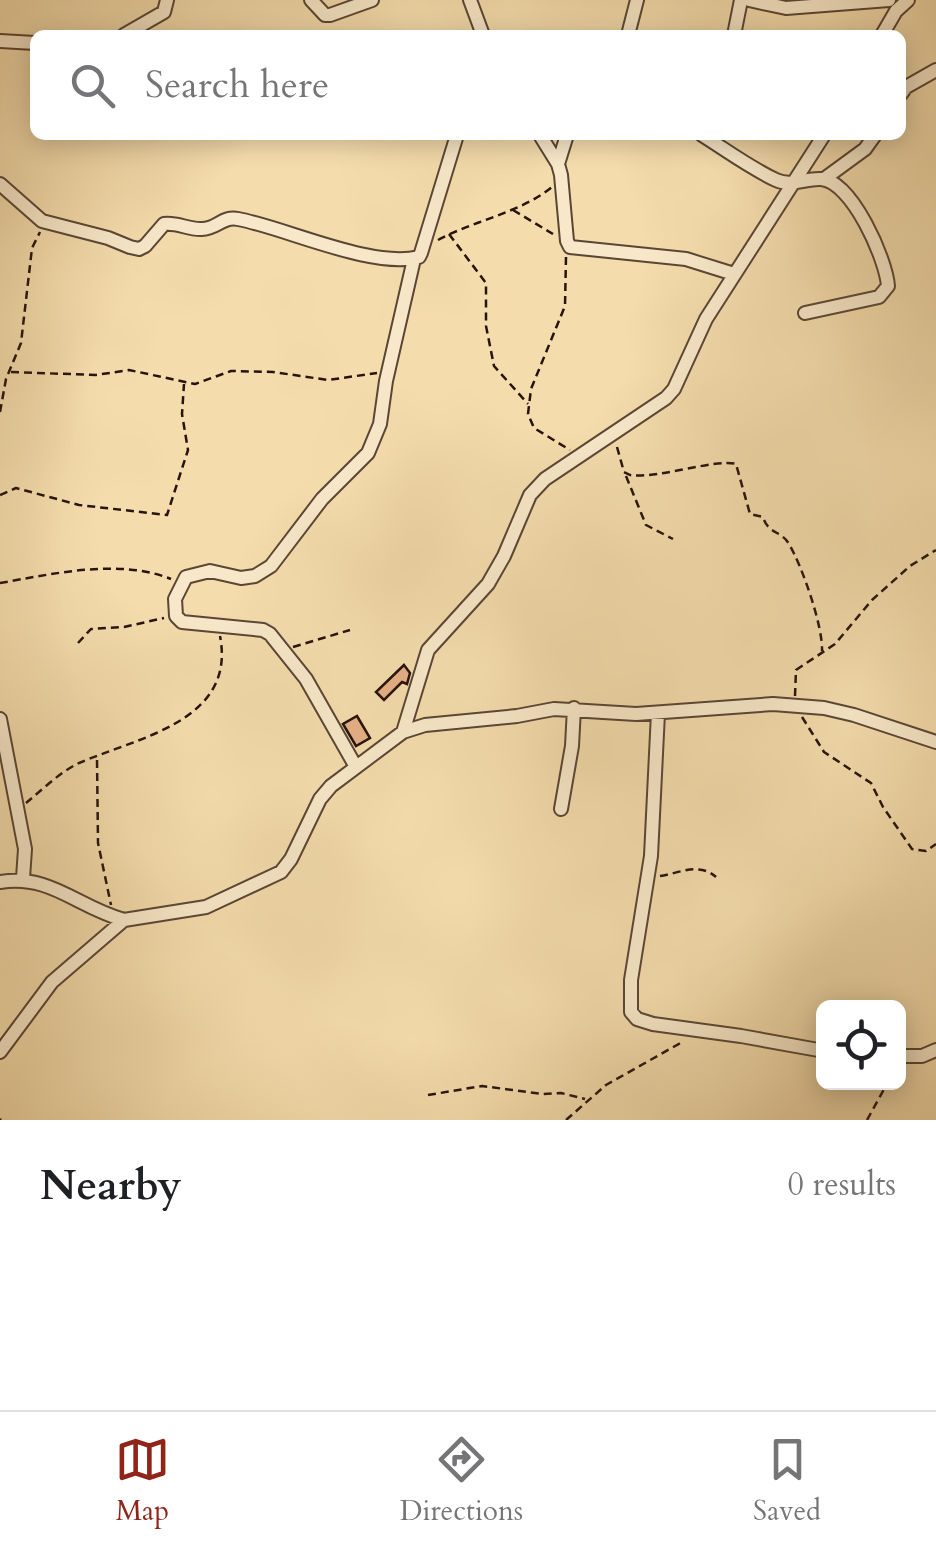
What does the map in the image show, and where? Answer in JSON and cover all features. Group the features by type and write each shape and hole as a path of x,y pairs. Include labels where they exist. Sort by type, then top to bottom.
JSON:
{"street":[{"path":"133,30 164,12 167,0"},
{"path":"311,0 325,14 335,16 372,0"},
{"path":"470,0 480,30"},
{"path":"629,30 637,0"},
{"path":"735,30 741,0"},
{"path":"749,0 800,8 888,0"},
{"path":"885,30 908,0"},
{"path":"0,41 30,43"},
{"path":"906,90 936,70"},
{"path":"356,768 306,679 270,634 263,630 182,622 176,616 174,599 186,578 199,572 241,578 255,576 271,566 322,499 368,453 380,424 388,371 417,256 456,140"},
{"path":"543,140 560,170"},
{"path":"565,140 560,170 568,246 686,259 734,274"},
{"path":"710,140 776,180 793,183 824,178 865,149 871,140"},
{"path":"403,732 428,650 488,584 536,487 655,408 674,389 706,319 821,140"},
{"path":"805,312 879,297 888,286 887,272 857,209 842,189 824,178"},
{"path":"0,184 42,221 64,224 139,249 164,224 203,230 224,218 233,218 387,258 417,256"},
{"path":"0,882 23,878 49,885 118,918 192,912 270,880 290,860 320,799 403,732 425,725 574,708 608,714 741,704 796,705 854,715 936,742"},
{"path":"561,810 574,708"},
{"path":"658,713 648,874 634,962 631,1012 636,1019 652,1024 816,1050"},
{"path":"0,719 25,850 23,878"},
{"path":"0,1052 52,982 118,918"},
{"path":"906,1056 922,1056 936,1050"}],"path":[{"path":"417,256 449,234 542,195 560,170"},
{"path":"510,209 538,223 568,246 565,306 539,366 528,420 534,428 579,455"},
{"path":"0,412 6,379 21,343 32,248 42,221"},
{"path":"449,234 486,283 486,326 494,366 529,405"},
{"path":"11,372 96,376 129,370 195,384 230,371 328,380 388,371"},
{"path":"0,495 16,488 80,505 169,514 188,450 182,414 185,382"},
{"path":"611,436 646,524 673,540"},
{"path":"626,475 642,477 725,462 736,464 750,514 763,517 768,530 789,544 816,613 822,652"},
{"path":"936,550 910,566 872,600 846,634 796,670 794,686 796,705 812,738 824,752 871,783 882,807 912,849 926,851 936,844"},
{"path":"0,582 59,573 130,570 153,572 180,586"},
{"path":"78,643 91,630 176,616"},
{"path":"17,810 71,766 158,734 198,707 222,669 224,655 218,626"},
{"path":"282,650 350,630"},
{"path":"96,757 98,843 118,918"},
{"path":"648,874 660,876 706,869 716,877"},
{"path":"566,1120 606,1084 701,1032"},
{"path":"428,1095 482,1086 543,1094 561,1092 586,1099"},
{"path":"866,1120 883,1090"}],"building":[{"path":"404,665 410,673 407,684 402,682 384,700 376,692"},
{"path":"357,716 370,738 356,746 343,724"}]}
